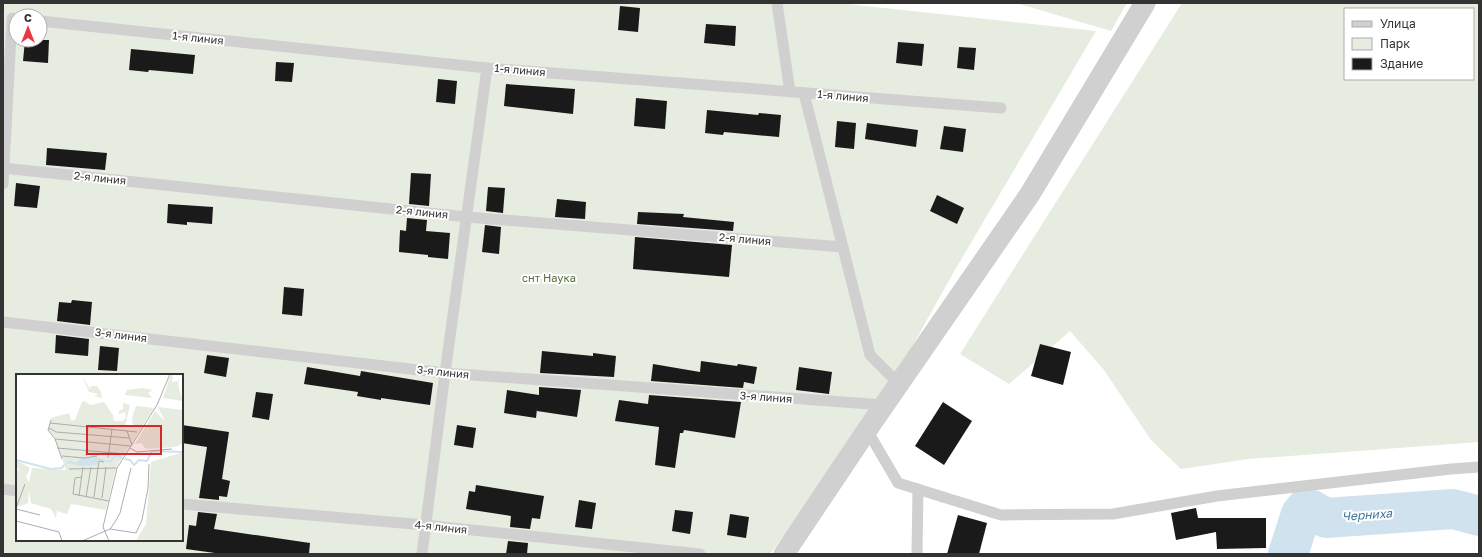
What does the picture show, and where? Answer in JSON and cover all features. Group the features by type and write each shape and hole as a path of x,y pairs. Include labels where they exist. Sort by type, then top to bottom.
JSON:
{"street":[{"path":"784,554 884,405 1030,194 1145,3"}],"lane":[{"path":"777,3 790,92"},
{"name":"1-я линия","path":"48,22 487,68 1001,108"},
{"path":"3,184 9,48"},
{"path":"422,554 445,372 487,68"},
{"path":"804,93 870,355 899,384"},
{"name":"2-я линия","path":"4,168 467,217 843,247"},
{"name":"3-я линия","path":"3,322 445,372 884,405"},
{"path":"867,430 898,483 1001,515 1113,514 1217,496 1479,467"},
{"path":"3,490 16,491"},
{"path":"917,554 918,490"},
{"name":"4-я линия","path":"183,504 425,525 700,554"}],"green space":[{"name":"снт Наука","path":"3,3 838,3 1096,31 952,275 875,413 770,554 3,554"},
{"path":"1016,3 1127,3 1111,31"},
{"path":"1182,3 1479,3 1479,442 1248,459 1181,469 1151,440 1104,370 1070,331 1009,384 960,354"}],"building":[{"path":"620,6 640,8 638,32 618,30"},
{"path":"706,24 736,26 735,46 704,43"},
{"path":"49,40 48,63 23,61 24,48 48,48"},
{"path":"898,42 924,44 922,66 896,63"},
{"path":"959,47 976,48 974,70 957,68"},
{"path":"131,49 195,55 193,74 149,70 148,72 129,70"},
{"path":"276,62 294,63 292,82 275,81"},
{"path":"438,79 457,81 455,104 436,102"},
{"path":"506,84 575,89 573,114 504,106"},
{"path":"636,98 667,101 665,129 634,126"},
{"path":"707,110 758,115 759,113 781,115 779,137 724,132 723,135 705,133"},
{"path":"837,121 856,123 854,149 835,147"},
{"path":"867,123 918,130 916,147 865,139"},
{"path":"944,126 966,129 963,152 940,149"},
{"path":"47,148 107,153 105,170 46,165"},
{"path":"411,173 431,174 429,206 409,204"},
{"path":"16,183 40,186 37,208 14,206"},
{"path":"488,187 505,188 503,213 486,211"},
{"path":"937,195 964,208 957,224 930,211"},
{"path":"557,199 586,202 585,219 555,217"},
{"path":"168,204 213,207 212,224 187,222 187,225 167,223"},
{"path":"638,212 684,214 683,217 734,222 733,231 637,224"},
{"path":"407,218 427,220 426,231 450,233 448,259 399,252 400,230 406,231"},
{"path":"485,225 501,227 499,254 482,252"},
{"path":"635,237 732,245 729,277 633,269"},
{"path":"284,287 304,289 302,316 282,314"},
{"path":"72,300 92,302 90,325 57,321 59,302 71,303"},
{"path":"56,335 89,339 88,356 55,353"},
{"path":"1040,344 1071,352 1063,385 1031,376"},
{"path":"100,346 119,348 117,371 98,370"},
{"path":"542,351 593,356 593,353 616,356 614,377 540,373"},
{"path":"207,355 229,358 226,377 204,373"},
{"path":"701,361 757,367 754,384 744,382 743,388 651,381 653,364 700,372"},
{"path":"307,367 360,376 361,371 433,383 430,405 357,396 358,392 304,384"},
{"path":"799,367 832,372 829,394 796,390"},
{"path":"539,387 581,390 577,417 537,411 537,409 536,418 504,413 507,390 539,395"},
{"path":"256,392 273,394 269,420 252,417"},
{"path":"649,395 741,402 735,438 684,430 683,433 680,433 675,468 655,465 659,427 615,421 619,400 648,404"},
{"path":"943,402 972,421 944,465 915,446"},
{"path":"183,425 229,432 222,479 230,481 227,497 219,496 219,500 199,498 207,447 183,443"},
{"path":"457,425 476,428 473,448 454,445"},
{"path":"476,485 544,496 540,519 532,518 530,529 510,527 511,516 466,509 469,491 475,492"},
{"path":"579,500 596,503 592,529 575,527"},
{"path":"1196,508 1198,518 1266,518 1266,548 1217,549 1216,532 1176,540 1171,513"},
{"path":"675,510 693,512 690,534 672,531"},
{"path":"198,512 217,514 214,529 310,543 309,554 222,554 186,549 189,525 196,526"},
{"path":"730,514 749,517 746,538 727,535"},
{"path":"958,515 987,523 979,554 947,554"},
{"path":"508,541 528,543 527,554 506,554"}],"waterway":[{"name":"Черниха","path":"1288,554 1301,514 1306,508 1326,518 1453,509 1479,516"}]}
